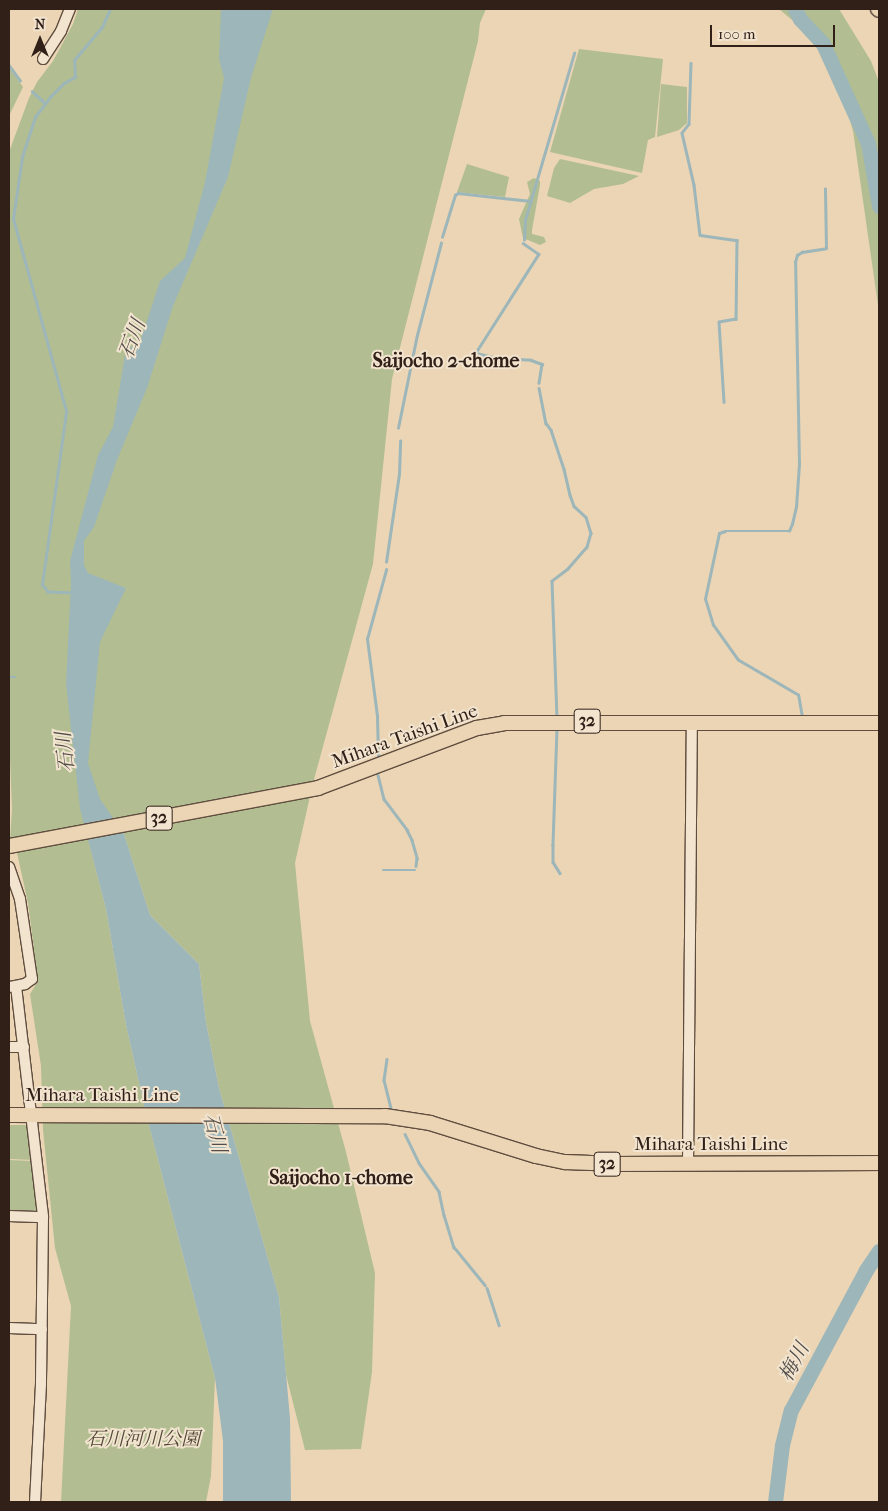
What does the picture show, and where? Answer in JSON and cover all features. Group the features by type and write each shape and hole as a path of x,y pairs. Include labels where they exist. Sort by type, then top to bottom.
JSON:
{"main road":[{"name":"Mihara Taishi Line","path":"9,846 309,790 340,781 490,725 521,722 878,723"},
{"name":"Mihara Taishi Line","path":"9,1114 385,1116 430,1123 536,1156 565,1162 688,1164 879,1163"}],"street":[{"path":"43,59 61,30 70,9"},
{"path":"688,1164 692,723"},
{"path":"9,867 20,899 32,979 26,984 12,986 24,1047 43,1216 39,1450 35,1502"},
{"path":"9,1047 24,1047"},
{"path":"9,1216 43,1216"},
{"path":"9,1328 42,1329"}],"green space":[{"name":"石川河川公園","path":"78,9 486,9 480,23 478,41 392,379 373,564 313,783 295,863 310,1021 346,1152 375,1273 372,1372 361,1449 305,1450 286,1375 279,1297 219,1088 206,1022 199,964 150,915 124,834 89,843 106,909 126,1025 146,1114 215,1378 211,1476 206,1502 61,1502 71,1306 55,1248 43,1130 41,1066 30,994 38,981 28,903 17,853 10,840 12,809 9,733 9,152 29,98 37,82 53,61 73,24"},
{"path":"779,9 839,9 871,61 879,82 879,312 853,131 847,110 826,59 811,36"},
{"path":"579,49 663,59 655,137 648,140 642,173 550,152"},
{"path":"9,67 23,87 9,116"},
{"path":"661,84 687,87 687,123 679,130 657,137"},
{"path":"560,159 639,176 623,184 594,189 570,203 547,196 554,168"},
{"path":"467,164 509,177 505,197 457,192"},
{"path":"534,178 540,181 540,185 532,234 544,237 546,242 540,245 523,238 519,219 530,194 527,182"},
{"path":"9,1125 25,1125 29,1129 33,1160 9,1159"},
{"path":"9,1160 33,1161 39,1209 35,1212 9,1212"}],"water":[{"name":"石川","path":"221,9 273,9 251,78 228,177 173,306 147,388 117,460 94,527 84,541 84,565 88,573 126,588 100,642 88,763 100,799 124,834 150,915 199,964 206,1022 219,1088 279,1297 290,1418 291,1502 223,1502 223,1441 215,1378 146,1114 126,1025 106,909 80,809 66,684 71,583 70,561 98,455 113,427 126,349 139,345 160,281 185,258 205,182 224,78 219,59"}],"waterway":[{"path":"74,593 48,592 42,585 66,411 13,219 22,157 35,117 50,97 64,83 75,77 74,60 102,27 110,9"},
{"name":"梅川","path":"795,9 800,19 823,44 868,143 879,206"},
{"path":"524,240 525,220 574,53"},
{"path":"691,63 689,124 682,133 694,185 700,235 737,240 736,319 719,322 724,402"},
{"path":"9,65 20,80"},
{"path":"32,91 44,102"},
{"path":"802,717 798,695 738,660 713,625 705,599 719,533 725,531 789,531 792,524 796,507 799,464 795,262 797,255 802,252 826,248 825,189"},
{"path":"442,237 455,195 458,193 531,201"},
{"path":"398,428 417,335 441,243"},
{"path":"523,243 539,254 476,353 498,358 531,360 542,364 539,383"},
{"path":"539,388 546,423 551,430 564,469 570,495 574,506 586,517 591,533 587,547 568,569 552,581 557,716"},
{"path":"386,562 399,474 400,441"},
{"path":"378,758 377,716 367,639 386,570"},
{"path":"9,677 15,677"},
{"path":"557,729 553,862 560,873"},
{"path":"378,775 384,799 407,830 412,840 417,858 416,866"},
{"path":"383,870 415,870"},
{"path":"387,1059 384,1080 391,1108"},
{"path":"405,1134 419,1163 439,1192 454,1247 485,1285"},
{"name":"梅川","path":"775,1502 782,1445 791,1410 866,1270 879,1251"},
{"path":"487,1288 499,1325"}],"district":[{"name":"Saijocho 2-chome","path":"446,360"},
{"name":"Saijocho 1-chome","path":"341,1177"}]}
